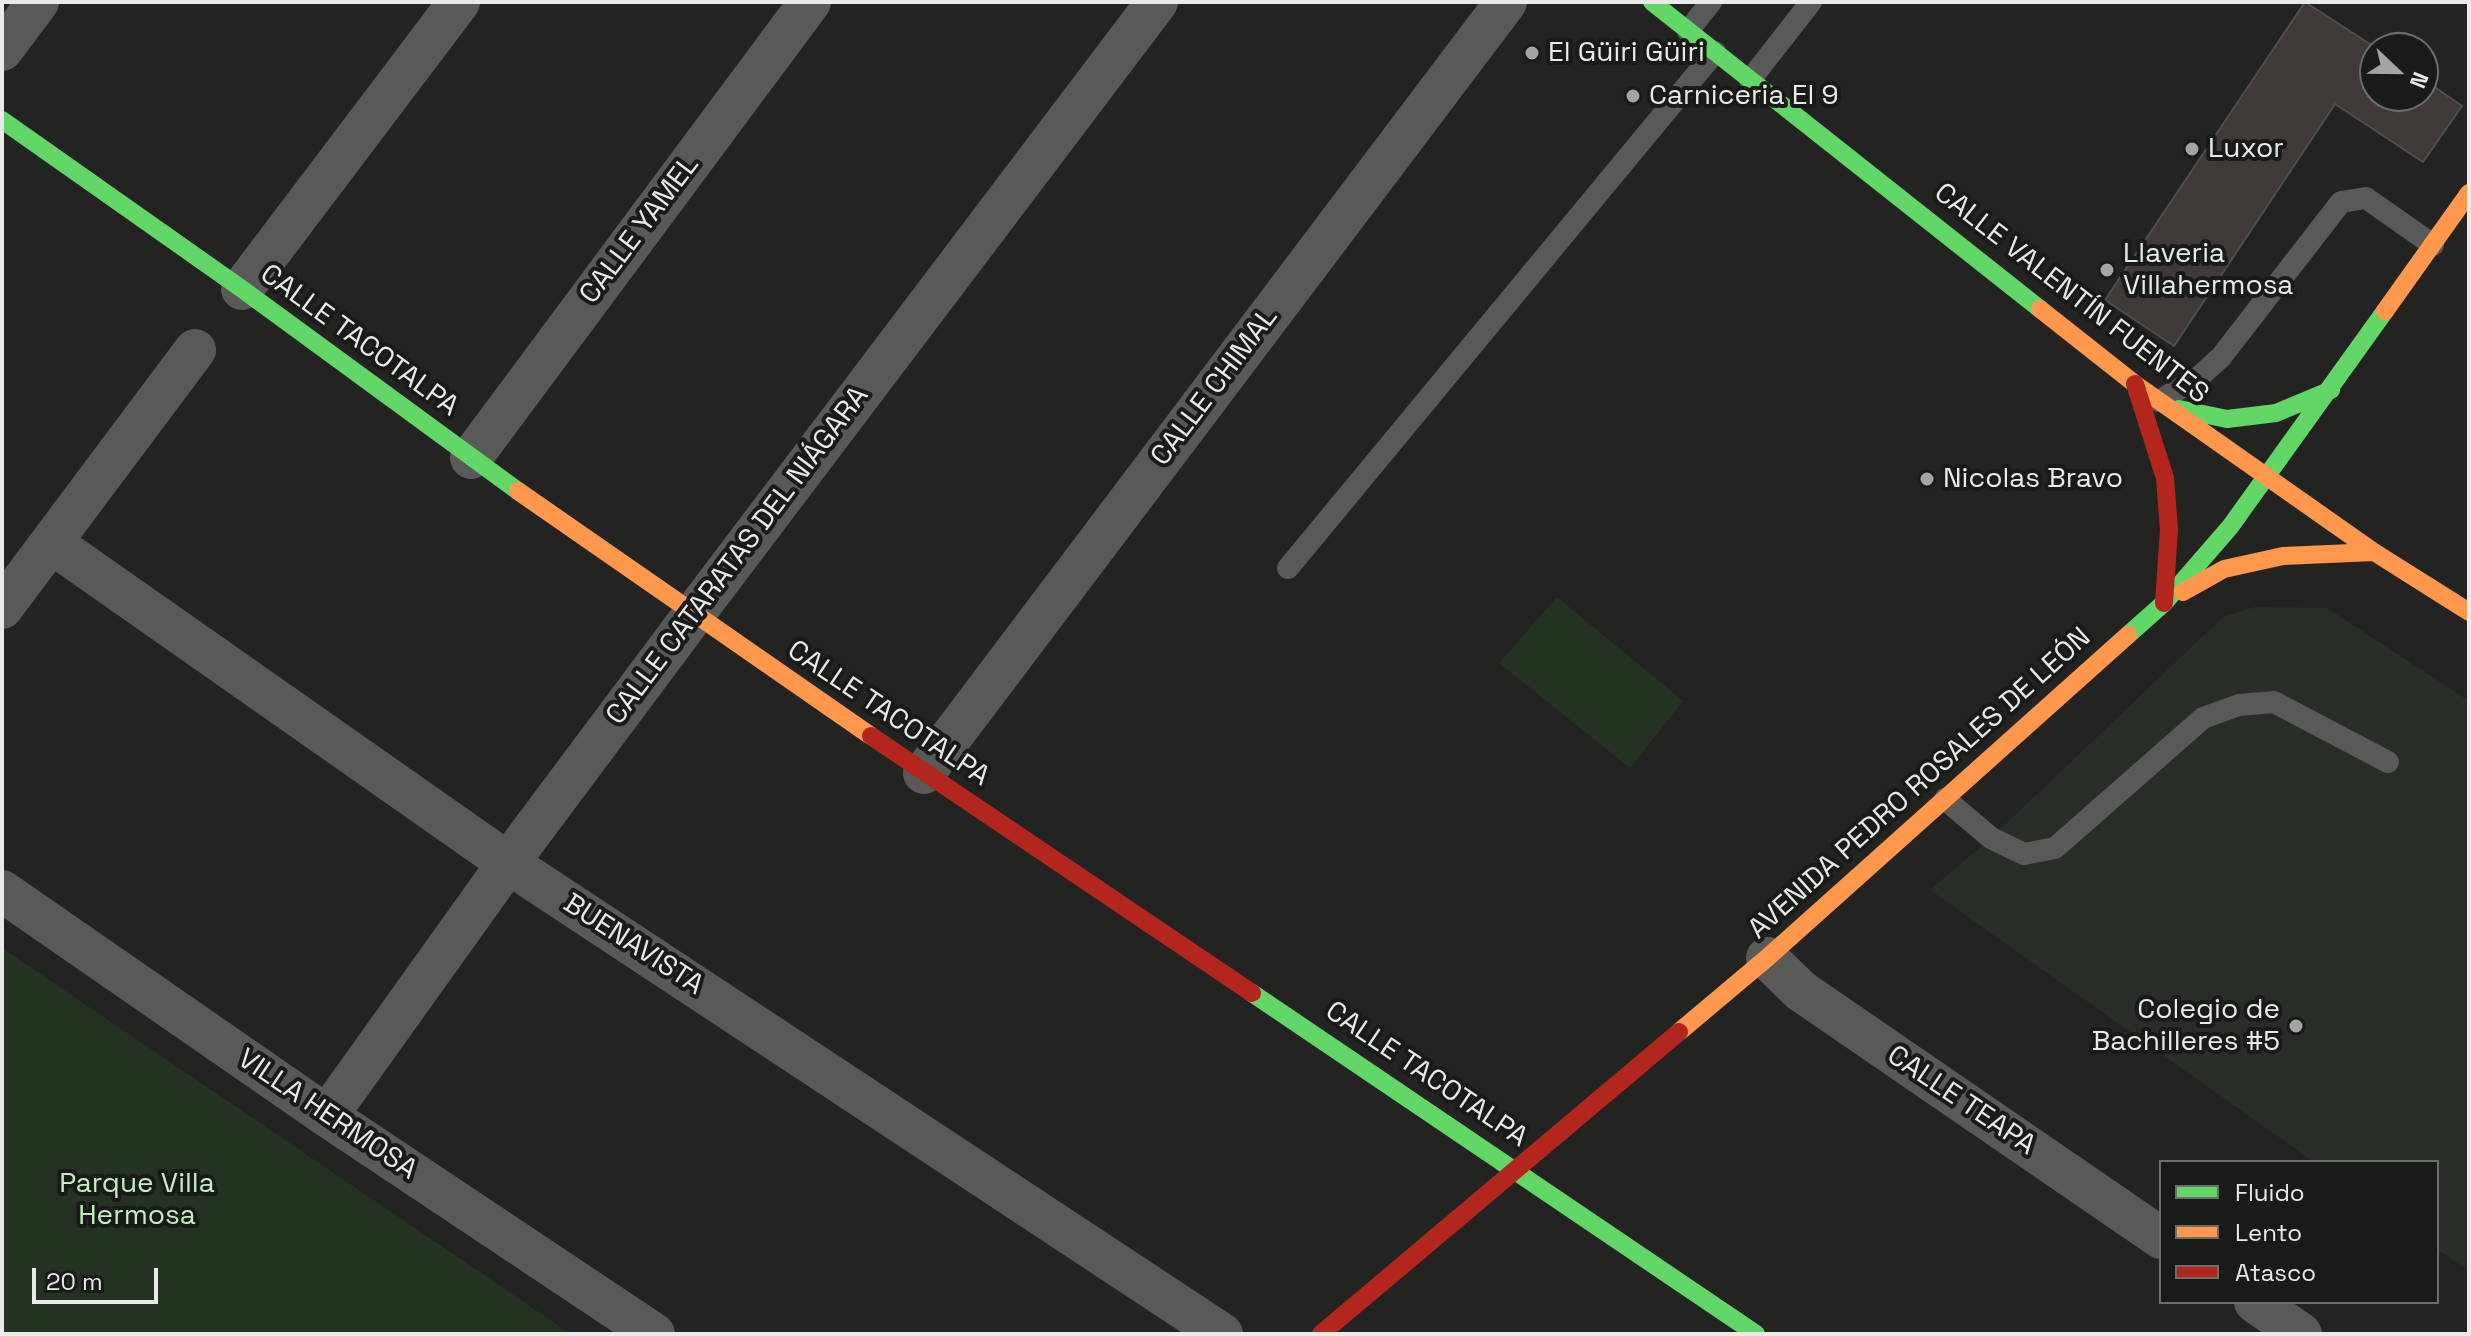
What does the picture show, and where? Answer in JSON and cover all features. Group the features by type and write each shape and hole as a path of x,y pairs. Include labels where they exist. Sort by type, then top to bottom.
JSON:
{"street":[{"path":"2,50 38,2"},
{"path":"242,289 459,2"},
{"name":"CALLE YAMEL","path":"471,458 810,2"},
{"name":"CALLE CATARATAS DEL NIÁGARA","path":"327,1116 508,863 1157,2"},
{"name":"CALLE CHIMAL","path":"924,773 1506,2"},
{"name":"CALLE VALENTÍN FUENTES","path":"1652,2 2135,384 2374,552 2469,612"},
{"name":"CALLE TACOTALPA","path":"2,120 242,289 471,458 694,614 924,773 1756,1334"},
{"name":"AVENIDA PEDRO ROSALES DE LEÓN","path":"1321,1334 1767,958 2164,603 2230,527 2268,476 2469,193"},
{"path":"2,608 53,544 195,350"},
{"path":"2135,384 2165,478 2169,530 2164,603"},
{"path":"2163,404 2227,419 2276,413 2331,390"},
{"name":"BUENAVISTA","path":"53,544 508,863 1222,1334"},
{"path":"2164,603 2224,569 2283,556 2374,552"},
{"name":"VILLA HERMOSA","path":"2,891 327,1116 654,1334"},
{"name":"CALLE TEAPA","path":"1767,958 1801,991 2159,1237"},
{"path":"2258,1304 2301,1334"}],"lane":[{"path":"1688,31 1711,2"},
{"path":"1750,80 1811,2"},
{"path":"1288,568 1715,52"},
{"path":"2163,404 2221,357 2341,202 2366,198 2433,245"},
{"path":"1945,799 1991,838 2024,854 2055,848 2203,718 2239,705 2274,702 2388,762"}],"shaded area":[{"name":"Colegio de Bachilleres #5","path":"2255,607 2327,608 2469,701 2469,1271 2439,1250 2439,1160 2311,1160 1930,890 1991,838 2223,617"}],"green space":[{"path":"1557,597 1683,701 1630,768 1499,663"},
{"name":"Parque Villa Hermosa","path":"2,948 571,1334 2,1334"}],"building":[{"path":"2305,2 2359,37 2359,112 2439,112 2439,90 2462,106 2423,162 2335,104 2174,346 2105,300"}],"traffic: fast":[{"path":"1652,2 2040,309"},
{"path":"2,120 242,289 518,491"},
{"path":"2128,635 2164,603 2230,527 2385,311"},
{"path":"2179,409 2227,419 2276,413 2331,390"},
{"path":"1252,993 1756,1334"}],"traffic: slow":[{"path":"2385,311 2469,193"},
{"path":"2040,309 2135,384 2374,552 2469,612"},
{"path":"518,491 871,736"},
{"path":"2183,592 2224,569 2283,556 2374,552"},
{"path":"1679,1032 1767,958 2128,635"}],"traffic: jam":[{"path":"2135,384 2165,478 2169,530 2164,603"},
{"path":"871,736 1252,993"},
{"path":"1321,1334 1679,1032"}],"place":[{"name":"El Güiri Güiri","path":"1532,53"},
{"name":"Carniceria El 9","path":"1633,96"},
{"name":"Luxor","path":"2192,149"},
{"name":"Llaveria Villahermosa","path":"2107,270"},
{"name":"Nicolas Bravo","path":"1927,479"},
{"name":"Colegio de Bachilleres #5","path":"2296,1026"}]}
